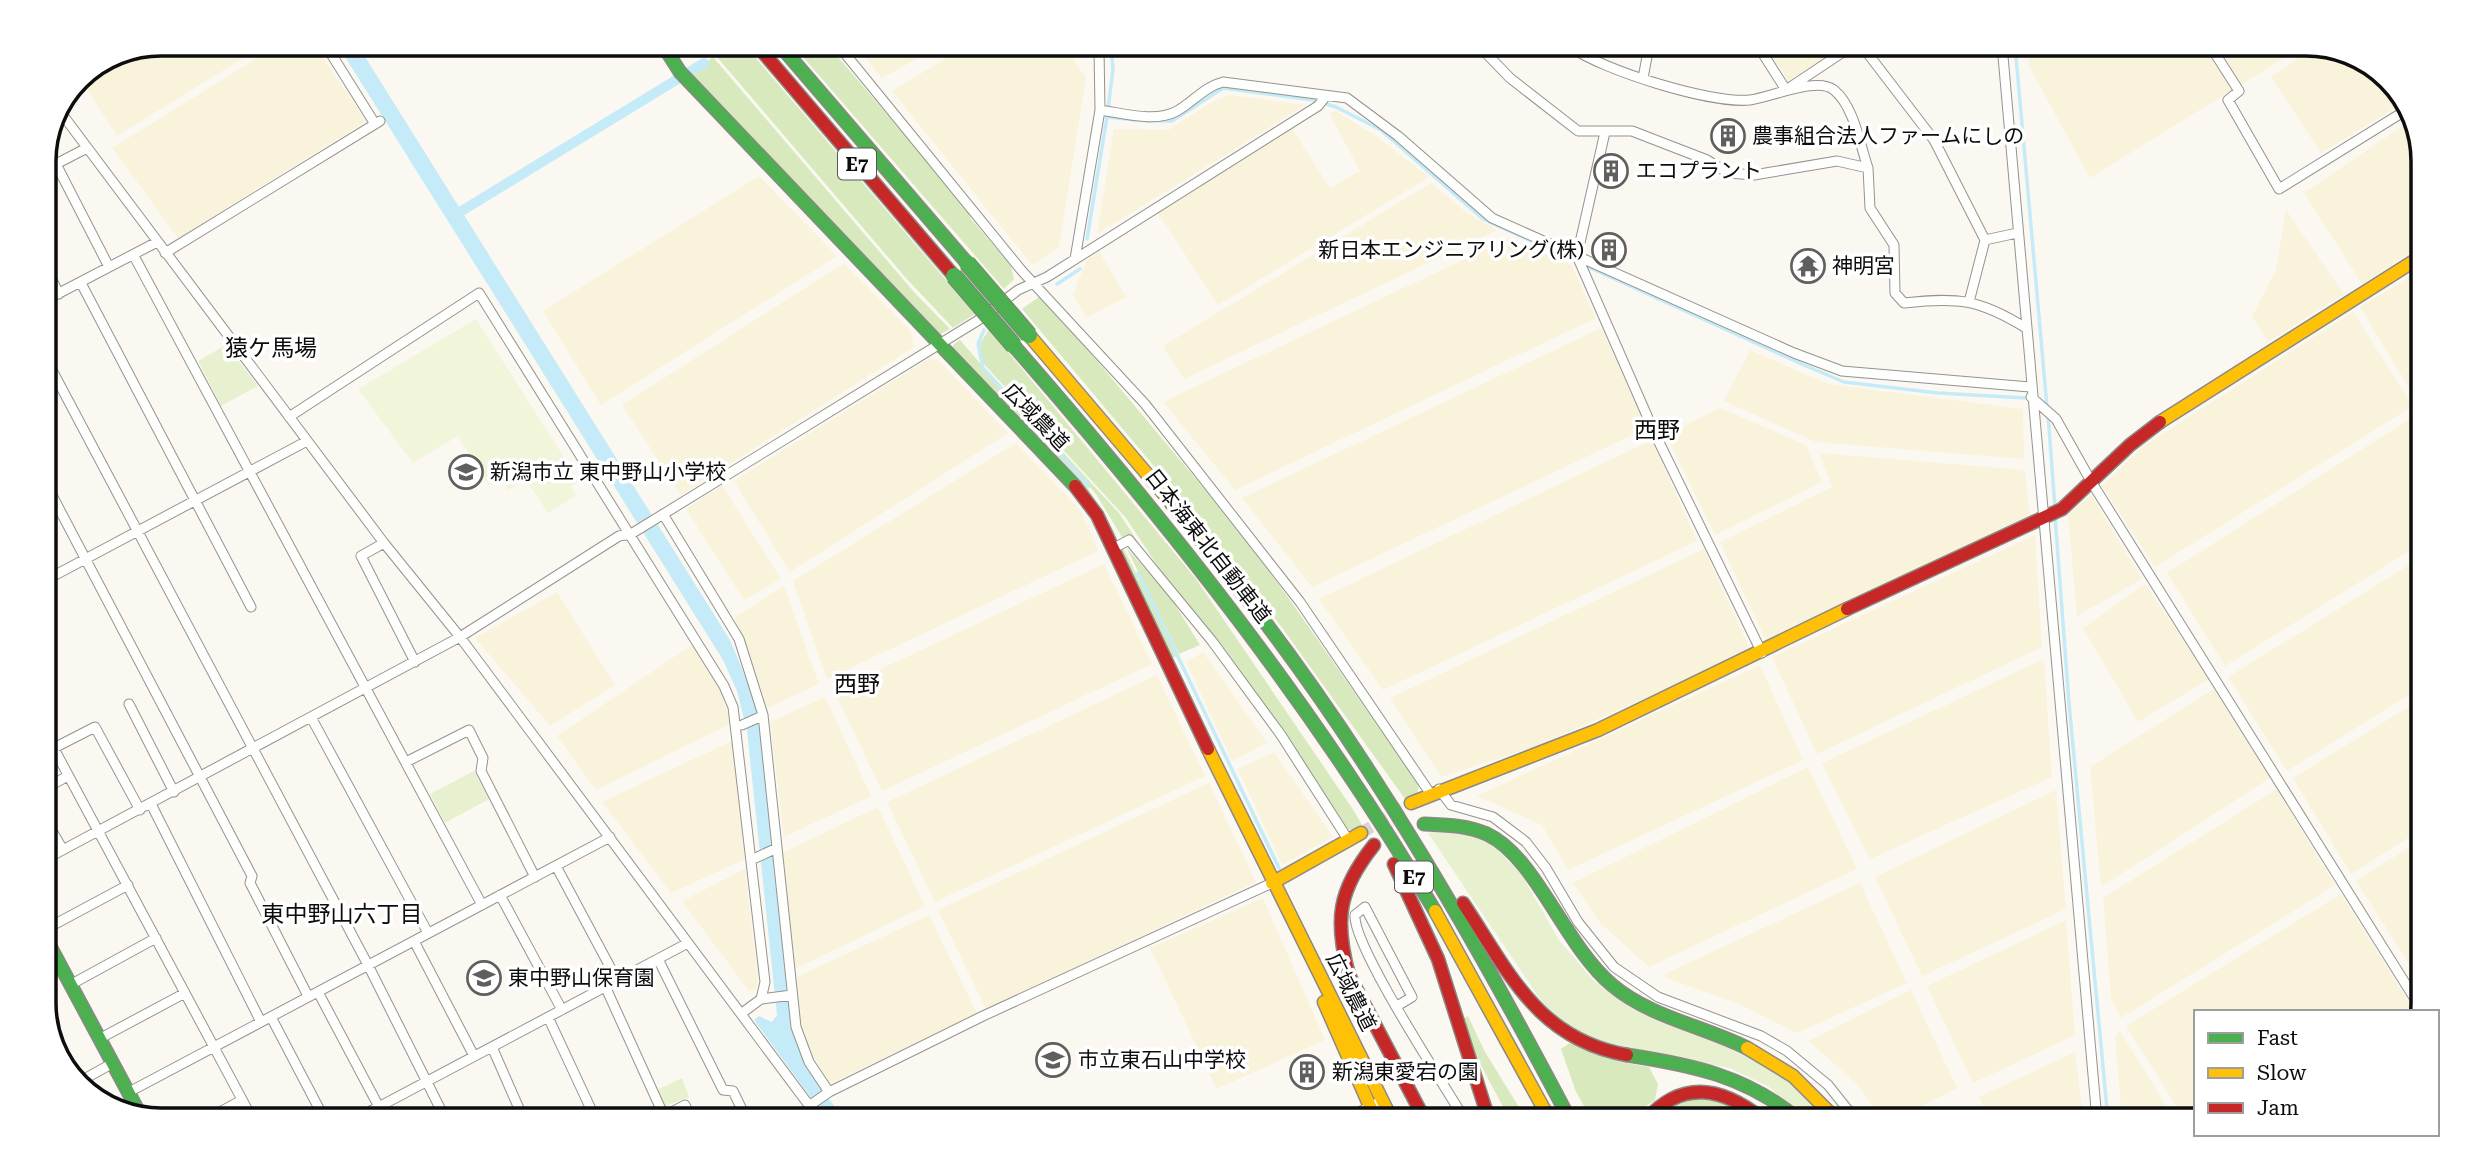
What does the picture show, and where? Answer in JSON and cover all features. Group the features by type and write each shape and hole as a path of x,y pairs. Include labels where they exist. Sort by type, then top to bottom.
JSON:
{"main road":[{"name":"広域農道","path":"670,56 680,72 937,345 1078,490 1097,515 1376,1108"},
{"name":"日本海東北自動車道","path":"766,56 1163,521 1259,645 1342,764 1434,909 1543,1108"},
{"name":"日本海東北自動車道","path":"789,56 1030,335 1236,586 1354,750 1478,948 1564,1108"},
{"path":"1411,803 1435,791 1566,744 1762,653 1926,571 2042,520 2062,509 2130,445 2175,410 2411,263"},
{"path":"1259,645 1296,710 1402,876 1438,959 1485,1108"},
{"path":"1354,750 1536,1008 1557,1028 1598,1050 1723,1072 1754,1085 1786,1108"},
{"path":"1424,824 1447,822 1468,825 1503,843 1533,877 1579,953 1618,990 1670,1019 1760,1054 1804,1083 1826,1108"},
{"path":"1272,883 1355,837"},
{"path":"1374,845 1353,871 1342,896 1338,928 1342,954 1349,975 1419,1108"},
{"path":"56,965 70,985 135,1104"},
{"path":"1661,1108 1677,1095 1716,1091 1734,1098 1748,1108"}],"street":[{"path":"165,253 378,122 333,56"},
{"path":"847,56 1034,282 1144,404 1300,601 1435,791 1451,805 1493,817 1526,842 1546,868 1578,922 1614,967 1658,996 1761,1036 1787,1051 1828,1084 1847,1108"},
{"path":"1075,259 1100,110 1099,56"},
{"path":"1488,56 1510,78 1578,131 1633,131 1707,160 1728,173 1754,176 1837,161 1859,163 1868,168"},
{"path":"1583,56 1590,61 1686,92 1749,100 1786,90 1823,86 1833,88 1845,104 1868,168 1870,208 1894,245 1895,293 1904,303 1951,298 1969,302 1997,310 2026,328"},
{"path":"1643,78 1647,56"},
{"path":"1764,56 1786,90"},
{"path":"1786,90 1837,56"},
{"path":"1870,56 1934,140 1985,240 1969,302"},
{"path":"2003,56 2096,1108"},
{"path":"2217,56 2239,91 2228,100 2279,189 2400,114"},
{"path":"1100,110 1166,116 1178,111 1210,85 1223,82 1347,98 1398,135 1492,218 1842,371 2031,392 2056,419 2092,483 2411,993"},
{"path":"56,854 312,719 460,637 619,536 634,532 662,515 1075,259 1318,106 1326,96"},
{"path":"66,119 384,543 460,637 610,837 686,944 813,1108"},
{"path":"1605,132 1577,256 1655,434 1762,653"},
{"path":"87,148 57,164 109,267"},
{"path":"1985,240 2017,233"},
{"path":"56,295 157,242"},
{"path":"134,256 482,905"},
{"path":"81,283 251,607"},
{"path":"56,287 59,293"},
{"path":"289,417 479,293 504,326 634,532 724,686 733,707 754,859 765,982 761,999"},
{"path":"56,378 368,965 440,1108"},
{"path":"56,575 307,441"},
{"path":"56,503 202,777 252,876 250,883 308,996"},
{"path":"662,515 739,639 748,661 762,715 790,996 800,1040 827,1093"},
{"path":"1112,549 1129,540 1212,641 1355,837"},
{"path":"384,543 361,556 415,662"},
{"path":"129,704 174,792"},
{"path":"742,725 760,717"},
{"path":"312,719 428,933"},
{"path":"56,747 95,727 139,810"},
{"path":"406,762 469,730 483,758 481,771 535,877"},
{"path":"56,752 246,1108"},
{"path":"56,782 68,776"},
{"path":"151,804 261,1022"},
{"path":"56,837 64,850"},
{"path":"129,1092 610,837"},
{"path":"754,859 775,849"},
{"path":"556,866 617,981"},
{"path":"811,1104 827,1093 983,1016 1272,883"},
{"path":"56,926 128,885"},
{"path":"500,895 562,1010"},
{"path":"1397,1006 1412,997 1365,907 1354,915 1357,933 1397,1006 1458,1108"},
{"path":"70,985 156,938"},
{"path":"414,941 474,1056"},
{"path":"377,1108 686,944"},
{"path":"658,959 723,1090 733,1091 741,1108"},
{"path":"605,986 660,1108"},
{"path":"318,992 375,1108"},
{"path":"99,1039 185,993"},
{"path":"742,1013 761,999 790,996"},
{"path":"271,1017 319,1108"},
{"path":"548,1017 590,1108"},
{"path":"492,1046 519,1108"},
{"path":"88,1078 113,1063"},
{"path":"227,1108 242,1100"}],"shaded area":[{"path":"247,56 117,136 86,88 109,70 147,57"},
{"path":"261,56 322,56 366,121 178,238 112,148"},
{"path":"864,56 922,56 882,78"},
{"path":"950,56 1072,56 1086,78 1059,247 1032,265 892,91"},
{"path":"1772,56 1829,56 1788,81"},
{"path":"2028,56 2211,56 2232,90 2090,178 2030,68"},
{"path":"2223,56 2286,56 2241,85"},
{"path":"2301,56 2326,58 2346,64 2370,78 2396,107 2321,153 2271,77"},
{"path":"1230,95 1306,105 1097,234 1114,129 1168,130 1214,101"},
{"path":"1336,111 1376,136 1429,177 1218,305 1158,213 1291,127 1330,188 1360,171 1329,113"},
{"path":"2404,125 2411,154 2411,252 2362,284 2304,193"},
{"path":"759,176 837,256 601,405 543,311"},
{"path":"1431,183 1467,213 1497,230 1184,379 1163,346"},
{"path":"2286,210 2344,294 2268,342 2252,316 2276,270"},
{"path":"1509,238 1571,265 1596,318 1235,490 1163,402"},
{"path":"1099,251 1126,297 1086,318 1073,295 1086,261"},
{"path":"844,263 910,330 914,347 681,495 622,405"},
{"path":"2411,276 2411,391 2360,307"},
{"path":"2353,312 2411,403 2411,407 2155,567 2102,486 2142,447"},
{"path":"1601,328 1647,428 1312,587 1242,498"},
{"path":"1750,350 1828,384 2023,409 2024,459 1816,442 1724,401"},
{"path":"930,358 939,361 1008,433 790,572 734,481"},
{"path":"1720,408 1806,445 1822,482 1715,535 1666,435"},
{"path":"2411,418 2411,550 2225,666 2167,573"},
{"path":"1652,440 1697,541 1383,690 1319,599"},
{"path":"1016,443 1081,511 1098,551 827,679 793,581"},
{"path":"1819,453 2025,470 2030,515 1766,641 1720,542 1832,487"},
{"path":"722,485 781,579 744,600 686,509"},
{"path":"2091,495 2142,579 2077,616 2068,515"},
{"path":"2035,535 2042,647 1817,754 1772,657"},
{"path":"1704,549 1751,651 1540,745 1441,777 1390,698"},
{"path":"1104,564 1152,664 882,791 834,691"},
{"path":"2411,564 2411,693 2287,771 2228,677"},
{"path":"2145,584 2209,679 2138,722 2083,628"},
{"path":"784,586 819,684 767,708 735,617"},
{"path":"557,592 615,685 550,726 475,638"},
{"path":"693,644 721,690 730,724 596,790 557,736"},
{"path":"1203,652 1267,743 1232,761 1186,662"},
{"path":"2044,659 2052,777 1870,859 1822,763"},
{"path":"1760,665 1803,760 1568,870 1542,825 1477,796"},
{"path":"1157,675 1205,776 935,902 887,802"},
{"path":"2214,689 2270,778 2101,887 2090,767"},
{"path":"825,697 871,796 784,837 770,722"},
{"path":"2411,705 2411,836 2351,874 2293,778"},
{"path":"732,741 745,859 671,893 602,802"},
{"path":"1274,752 1333,837 1282,865 1238,769"},
{"path":"1808,767 1857,869 1649,967 1601,924 1573,883"},
{"path":"1209,783 1256,882 986,1009 938,910"},
{"path":"2277,789 2335,885 2121,1018 2111,998 2103,898"},
{"path":"2056,790 2066,909 1922,976 1875,877"},
{"path":"878,807 925,906 795,969 782,853"},
{"path":"2411,846 2411,967 2356,881"},
{"path":"745,869 758,980 756,990 749,991 682,901"},
{"path":"1860,883 1907,983 1797,1033 1739,1004 1666,978 1665,974"},
{"path":"2341,894 2411,1005 2410,1010 2194,1010 2194,1108 2177,1108 2126,1026"},
{"path":"1263,898 1325,1040 1217,1089 1150,948"},
{"path":"929,915 977,1014 829,1084 806,1043 800,1017 797,977"},
{"path":"2066,920 2075,1035 1973,1083 1927,986"},
{"path":"1911,990 1957,1088 1917,1108 1874,1108 1859,1086 1809,1041"},
{"path":"2120,1031 2168,1108 2121,1108 2115,1036"},
{"path":"2075,1052 2082,1108 1984,1108 1979,1097"}],"green space":[{"path":"716,56 754,56 975,314 953,328 905,277"},
{"path":"802,56 837,56 969,210 971,219 1011,266 1014,279 1004,289"},
{"path":"713,57 914,292 950,329 939,335 926,325 690,75"},
{"path":"1042,295 1206,491 1278,583 1419,785 1417,795 1405,799 1283,629 1200,521 1022,309"},
{"path":"476,319 579,481 571,487 576,495 548,513 526,480 508,490 502,478 489,486 458,436 413,463 358,389"},
{"path":"989,329 1196,579 1354,811 1362,825 1357,830 1347,829 1162,573 1126,518 982,362 980,344"},
{"path":"960,340 1086,485 1120,541 1081,485 953,352 953,345"},
{"path":"226,345 258,386 221,406 198,361"},
{"path":"988,371 1119,513 1147,556 1130,536 1123,539 1096,494"},
{"path":"1123,547 1177,656 1172,658 1121,550"},
{"path":"1126,547 1171,598 1200,645 1179,654"},
{"path":"474,771 489,799 445,823 430,794"},
{"path":"1446,830 1466,833 1493,845 1521,874 1559,940 1593,980 1619,1000 1720,1042 1783,1074 1818,1108 1793,1108 1769,1087 1730,1068 1602,1045 1568,1030 1542,1002 1428,833"},
{"path":"1468,1016 1485,1052 1520,1108 1504,1108 1476,1056 1464,1018"},
{"path":"1571,1042 1626,1063 1649,1067 1658,1084 1655,1100 1645,1108 1585,1108 1576,1092 1561,1049"},
{"path":"682,1078 689,1097 665,1106 657,1090"},
{"path":"1698,1097 1736,1108 1670,1108 1674,1104"}],"water":[{"path":"345,56 365,56 730,640 748,683 760,724 791,1020 809,1071 835,1108 818,1108 754,1020 759,1016 772,1022 777,1015 747,730 737,691 723,660"}],"waterway":[{"path":"1108,109 1113,69 1112,56"},
{"path":"2016,56 2047,407"},
{"path":"455,215 704,63"},
{"path":"1147,121 1172,121 1223,88 1313,100 1336,107 1381,130 1483,219 1844,382 1938,393 2026,398"},
{"path":"1107,117 1136,120"},
{"path":"1087,239 1107,117"},
{"path":"1057,284 1080,269"},
{"path":"984,330 978,344 983,368 1089,486"},
{"path":"2048,414 2055,508"},
{"path":"2055,516 2069,703 2107,1108"},
{"path":"1138,573 1279,868"}],"tunnel":[{"path":"1361,833 1411,803"}],"traffic: fast":[{"path":"670,56 680,72 1075,486"},
{"path":"789,56 967,263"},
{"path":"967,263 1029,335"},
{"path":"954,276 1014,346"},
{"path":"1014,346 1129,481 1238,619 1340,761 1435,911"},
{"path":"1255,609 1300,669 1384,794 1462,922 1564,1108"},
{"path":"1424,824 1471,829 1487,834 1505,845 1536,882 1595,968 1612,985 1660,1013 1747,1048"},
{"path":"56,957 135,1104"},
{"path":"1627,1055 1674,1063 1718,1075 1759,1093 1783,1108"}],"traffic: slow":[{"path":"2160,422 2411,263"},
{"path":"1029,335 1164,494 1255,609"},
{"path":"1411,803 1598,730 1847,609"},
{"path":"1208,749 1386,1108"},
{"path":"1272,883 1361,833"},
{"path":"1435,911 1543,1108"},
{"path":"1324,1002 1371,1108"},
{"path":"1747,1048 1793,1076 1825,1108"}],"traffic: jam":[{"path":"766,56 954,276"},
{"path":"1847,609 2062,509 2130,445 2160,422"},
{"path":"1075,486 1097,515 1208,749"},
{"path":"1374,845 1346,891 1341,922 1344,955 1349,975 1419,1108"},
{"path":"1394,864 1438,959 1485,1108"},
{"path":"1463,903 1511,977 1528,999 1548,1018 1570,1034 1596,1047 1627,1055"},
{"path":"1659,1108 1674,1098 1704,1092 1719,1095 1747,1108"}],"place":[{"name":"農事組合法人ファームにしの","path":"1728,136"},
{"name":"エコプラント","path":"1611,171"},
{"name":"新日本エンジニアリング(株)","path":"1609,250"},
{"name":"神明宮","path":"1808,266"},
{"name":"新潟市立 東中野山小学校","path":"466,472"},
{"name":"東中野山保育園","path":"484,978"},
{"name":"市立東石山中学校","path":"1053,1060"},
{"name":"新潟東愛宕の園","path":"1307,1072"}],"district":[{"name":"猿ケ馬場","path":"271,348"},
{"name":"西野","path":"1657,430"},
{"name":"西野","path":"857,684"},
{"name":"東中野山六丁目","path":"342,914"}]}
